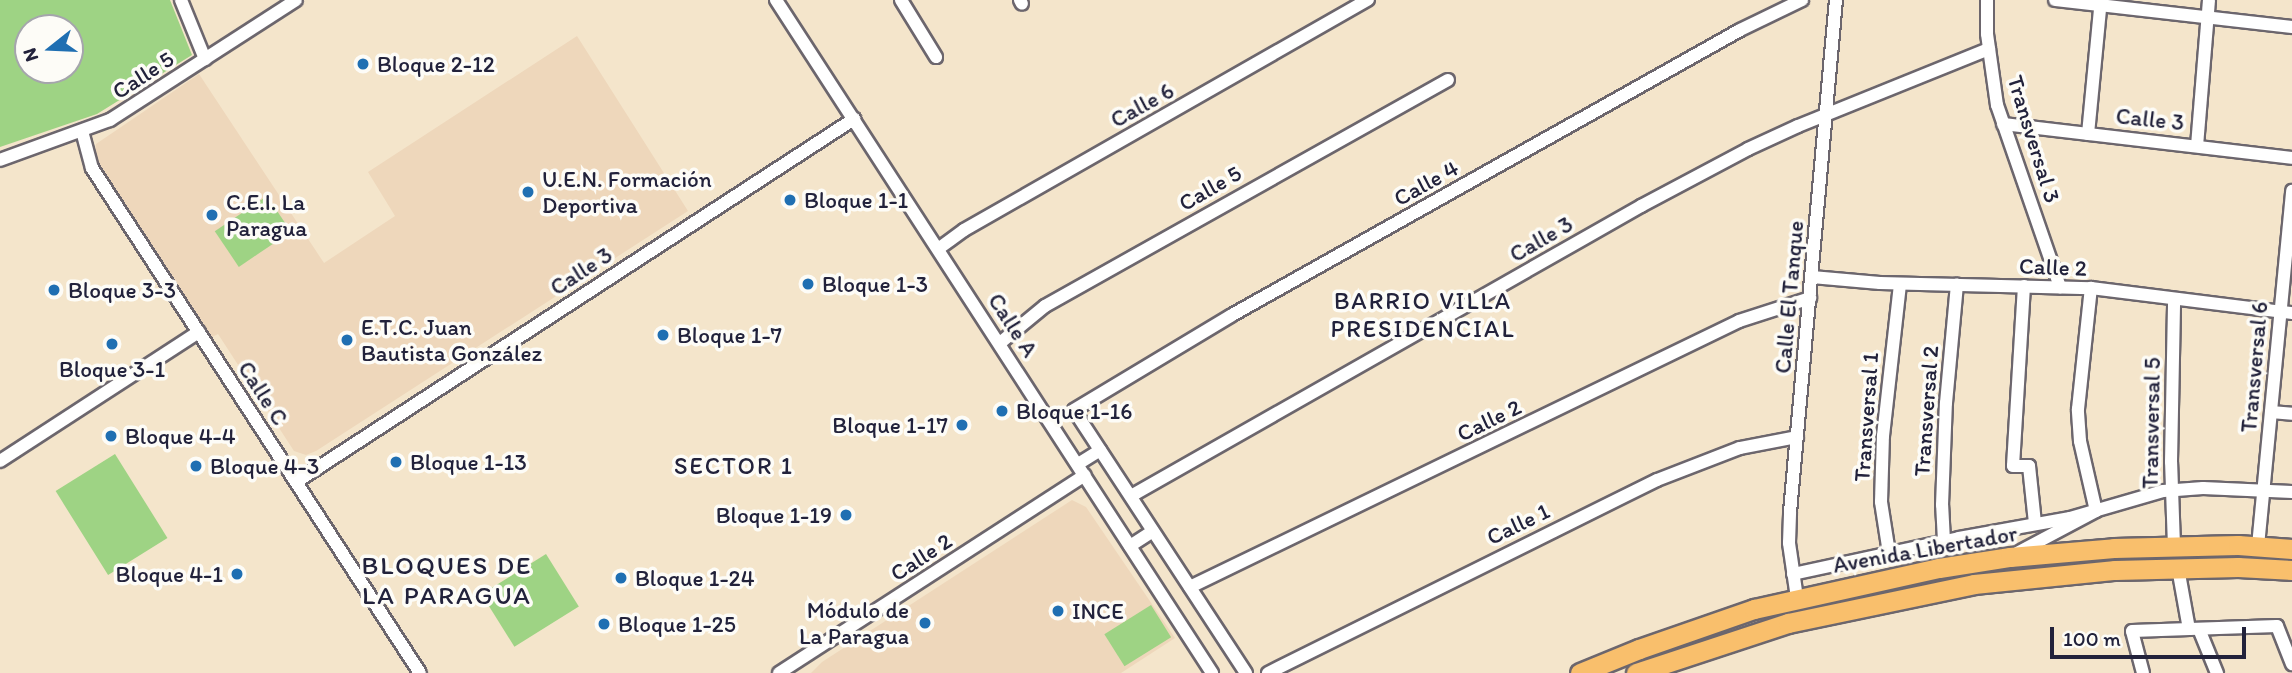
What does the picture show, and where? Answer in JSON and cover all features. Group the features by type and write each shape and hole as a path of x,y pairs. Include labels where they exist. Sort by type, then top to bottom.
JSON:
{"main road":[{"name":"Avenida Libertador","path":"1580,673 1680,634 1797,598 1906,573 2010,557 2174,546 2292,548"},
{"path":"2174,546 2178,568"},
{"name":"Avenida Libertador","path":"1636,673 1760,630 1910,595 2012,579 2178,568 2292,570"}],"street":[{"path":"181,0 205,59"},
{"name":"Calle 5","path":"0,160 28,147 110,120 296,0"},
{"name":"Calle A","path":"776,0 1212,673"},
{"path":"901,0 936,57"},
{"name":"Calle 6","path":"939,249 964,230 1368,0"},
{"name":"Calle 4","path":"1100,450 1074,410 1232,315 1729,37 1802,0"},
{"name":"Calle El Tanque","path":"1797,598 1790,523 1836,0"},
{"name":"Transversal 3","path":"1987,0 1989,49 2003,124 2060,286"},
{"path":"2055,0 2101,2 2292,27"},
{"path":"2197,146 2209,0"},
{"path":"2088,134 2101,2"},
{"name":"Calle 3","path":"1130,496 1641,206 1774,136 1989,49"},
{"name":"Calle 5","path":"1000,343 1027,318 1068,293 1448,80"},
{"name":"Calle 3","path":"296,482 854,119"},
{"name":"Calle 3","path":"2003,124 2292,158"},
{"name":"Calle C","path":"82,131 92,168 420,673"},
{"name":"Transversal 6","path":"2258,547 2271,412 2286,313 2292,191"},
{"name":"Calle 2","path":"1812,277 1900,284 2091,288 2286,313"},
{"name":"Transversal 1","path":"1889,553 1881,502 1883,436 1900,284"},
{"name":"Transversal 2","path":"1944,541 1942,505 1946,403 1957,285"},
{"path":"2024,286 2013,466 2029,466 2035,523"},
{"path":"2010,557 2096,511 2080,441 2078,409 2091,288"},
{"name":"Calle 2","path":"1190,587 1738,321 1810,298"},
{"name":"Transversal 5","path":"2174,299 2171,490 2174,546"},
{"path":"0,461 199,332"},
{"path":"2271,412 2292,414"},
{"name":"Calle 1","path":"1268,673 1657,480 1740,448 1797,437"},
{"path":"1100,450 1246,673"},
{"name":"Calle 2","path":"780,673 1081,470 1100,450"},
{"name":"Avenida Libertador","path":"1793,574 2096,511 2171,490 2264,489 2292,492"},
{"path":"1130,546 1153,531"},
{"path":"2178,568 2194,629 2217,673"},
{"path":"2143,673 2132,631 2277,626 2292,664"}],"shaded area":[{"path":"577,36 688,211 316,451 306,455 294,451 218,334 212,337 100,166 95,155 96,144 199,74 324,263 395,216 368,172"},
{"name":"INCE","path":"1072,500 1086,507 1175,638 1121,673 811,673 822,662"}],"green space":[{"path":"0,0 170,0 192,55 97,114 0,147"},
{"path":"267,196 291,232 239,267 215,231"},
{"path":"115,454 167,538 108,575 56,491"},
{"path":"546,554 579,607 514,647 482,594"},
{"path":"1151,605 1171,637 1124,666 1104,634"}],"place":[{"name":"Bloque 2-12","path":"363,64"},
{"name":"U.E.N. Formación Deportiva","path":"528,192"},
{"name":"Bloque 1-1","path":"790,200"},
{"name":"C.E.I. La Paragua","path":"212,215"},
{"name":"Bloque 1-3","path":"808,284"},
{"name":"Bloque 3-3","path":"54,290"},
{"name":"Bloque 1-7","path":"663,335"},
{"name":"E.T.C. Juan Bautista González","path":"347,340"},
{"name":"Bloque 3-1","path":"112,344"},
{"name":"Bloque 1-16","path":"1002,411"},
{"name":"Bloque 1-17","path":"962,425"},
{"name":"Bloque 4-4","path":"111,436"},
{"name":"Bloque 1-13","path":"396,462"},
{"name":"Bloque 4-3","path":"196,466"},
{"name":"Bloque 1-19","path":"846,515"},
{"name":"Bloque 4-1","path":"237,574"},
{"name":"Bloque 1-24","path":"621,578"},
{"name":"INCE","path":"1058,611"},
{"name":"Módulo de La Paragua","path":"925,623"},
{"name":"Bloque 1-25","path":"604,624"}],"district":[{"name":"BARRIO VILLA PRESIDENCIAL","path":"1423,315"},
{"name":"SECTOR 1","path":"734,466"},
{"name":"BLOQUES DE LA PARAGUA","path":"447,581"}]}
